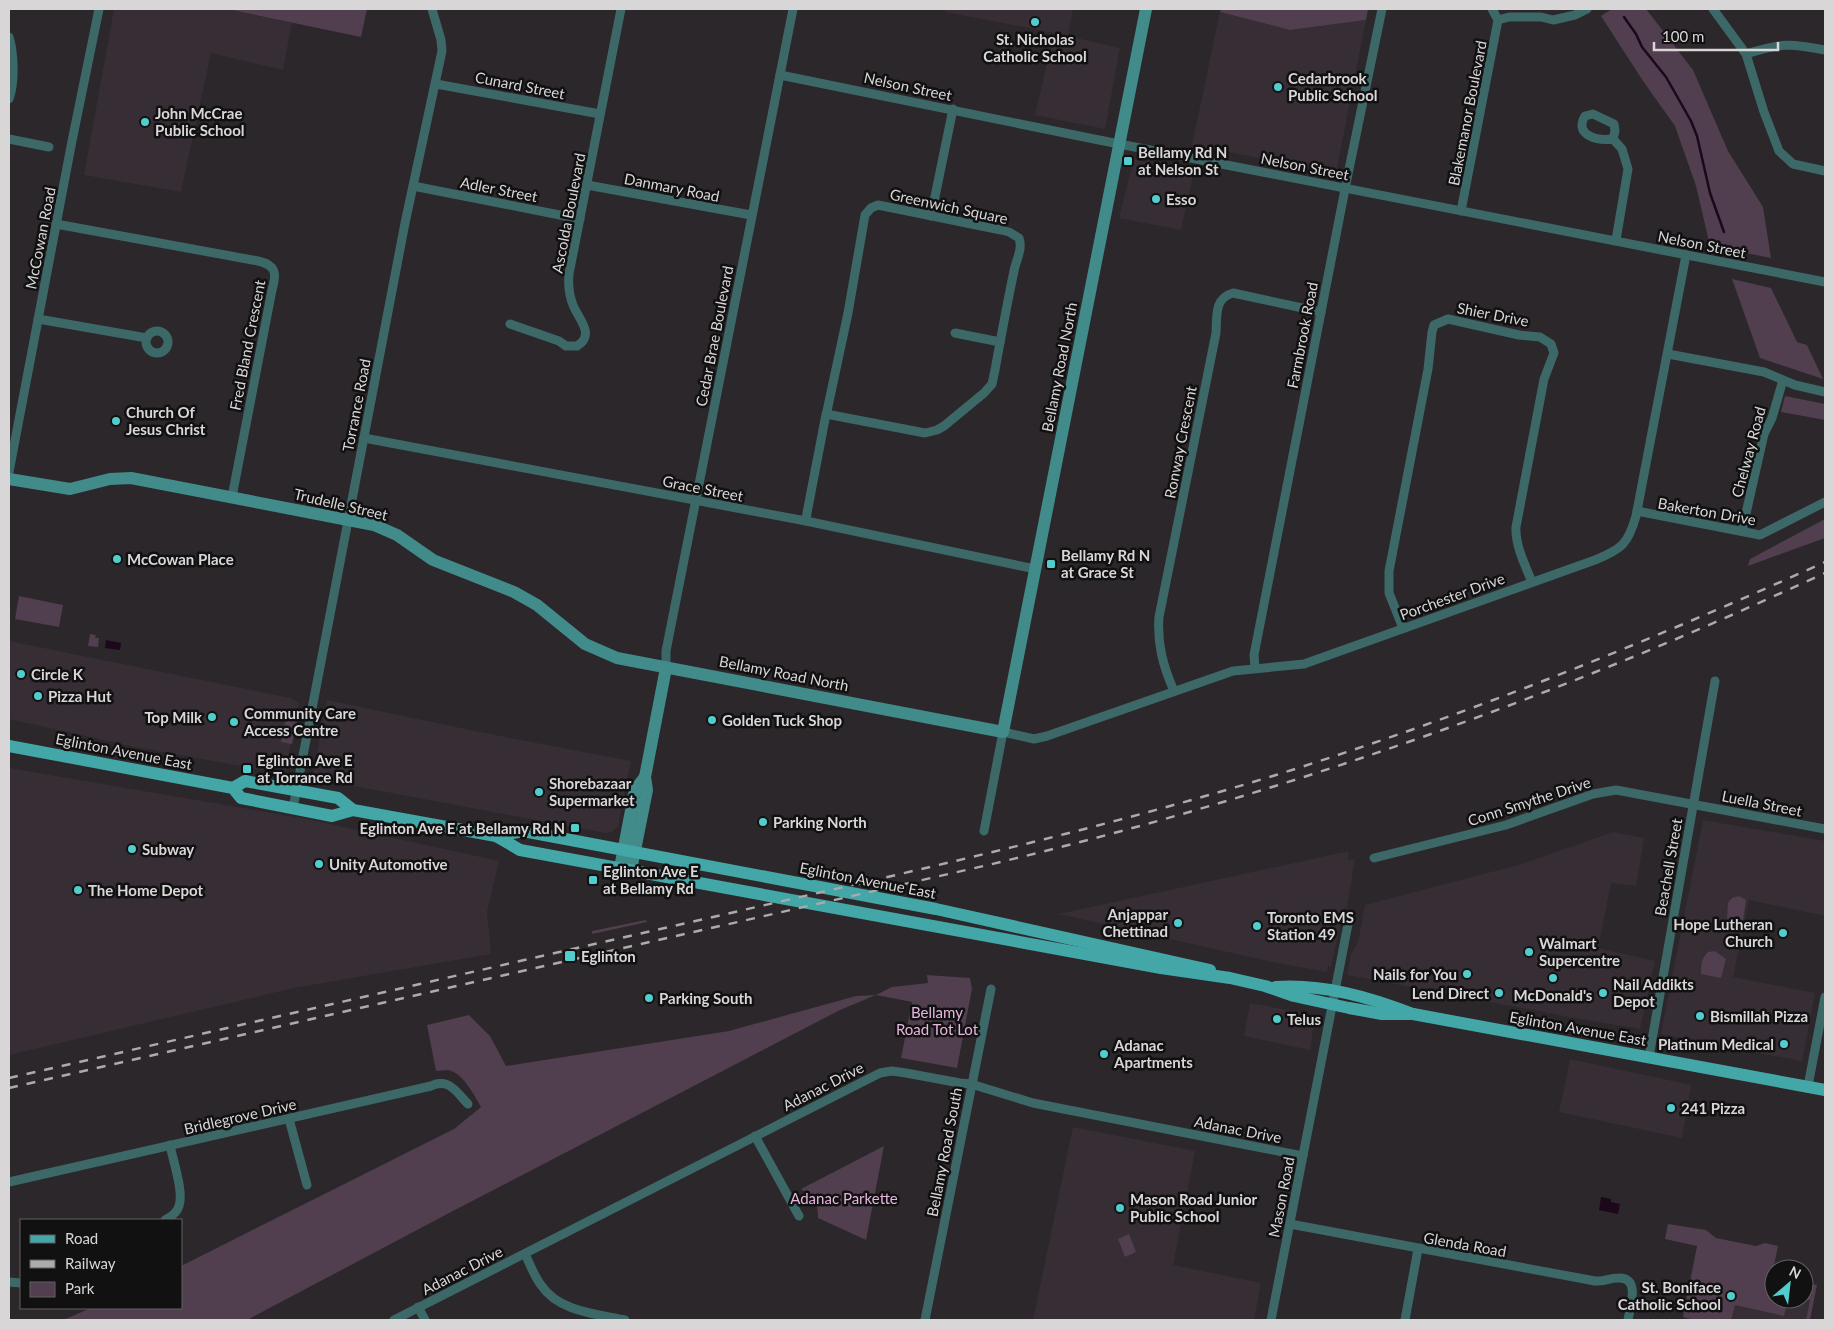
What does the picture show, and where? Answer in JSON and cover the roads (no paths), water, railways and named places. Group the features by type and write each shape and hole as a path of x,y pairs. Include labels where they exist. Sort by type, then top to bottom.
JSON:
{"main road":[{"name":"Eglinton Avenue East","path":"9,746 232,788 241,798 332,816 353,810 496,836 523,832 936,909 1204,967 1230,978"},
{"name":"Eglinton Avenue East","path":"232,788 245,781 296,790 338,798 353,810"},
{"name":"Eglinton Avenue East","path":"496,836 520,850 1162,968 1230,978 1272,987 1294,996 1382,1014 1413,1014"},
{"name":"Eglinton Avenue East","path":"1272,987 1297,986 1336,991 1380,1002 1413,1014 1825,1090"}],"street":[{"name":"McCowan Road","path":"9,472 56,224 100,9"},
{"name":"Torrance Road","path":"293,808 413,186 442,51 441,40 432,9"},
{"name":"Ascolda Boulevard","path":"510,324 568,346 577,346 585,339 584,325 573,307 569,287 569,274 620,9"},
{"name":"Cedar Brae Boulevard","path":"666,668 666,651 793,9"},
{"name":"Bellamy Road North","path":"984,831 1146,9"},
{"name":"Farmbrook Road","path":"1255,668 1254,655 1345,188 1382,9"},
{"path":"1492,9 1498,20 1539,13 1553,20 1575,15 1587,9"},
{"path":"1713,9 1746,54 1764,112 1779,151 1793,164 1825,171"},
{"name":"Blakemanor Boulevard","path":"1461,211 1498,20"},
{"path":"9,37 12,51 13,85 9,98"},
{"path":"1746,54 1783,44 1825,50"},
{"name":"Nelson Street","path":"780,75 1120,144 1825,282"},
{"name":"Cunard Street","path":"436,84 600,114"},
{"path":"931,216 953,109"},
{"path":"9,139 50,147"},
{"path":"1613,139 1622,149 1628,168 1616,240"},
{"name":"Danmary Road","path":"587,185 751,215"},
{"name":"Adler Street","path":"413,186 580,219"},
{"name":"Greenwich Square","path":"806,521 826,414 848,313 864,215 871,208 878,205 1001,230 1019,238 1021,243 1020,252 1014,271 992,384 984,393 938,430 924,433 826,414"},
{"name":"Fred Bland Crescent","path":"56,224 268,263 274,269 276,279 272,290 232,497"},
{"name":"Porchester Drive","path":"1003,732 1034,739 1233,671 1304,664 1595,560 1620,549 1632,531 1637,511 1686,255"},
{"name":"Ronway Crescent","path":"1174,691 1159,648 1159,617 1216,333 1219,303 1226,295 1233,293 1321,312"},
{"path":"38,319 146,338"},
{"name":"Shier Drive","path":"1402,628 1389,594 1389,571 1428,369 1432,332 1434,324 1448,319 1519,335 1540,337 1551,344 1554,353 1544,379 1516,527 1516,535 1532,582"},
{"path":"955,333 1000,342"},
{"path":"1668,354 1764,372 1795,384 1825,392"},
{"name":"Chelway Road","path":"1742,531 1764,434 1772,418 1783,380"},
{"name":"Grace Street","path":"364,438 806,521 1035,569"},
{"name":"Trudelle Street","path":"9,479 70,489 110,479 131,478 374,525 386,529 433,560 514,592 537,606 585,644 598,651 617,658 666,668"},
{"name":"Bakerton Drive","path":"1637,511 1760,535 1825,502"},
{"name":"Bellamy Road North","path":"666,668 681,669 1003,732"},
{"path":"626,869 629,851 647,790 645,776 666,668"},
{"name":"Beachell Street","path":"1649,1057 1715,680"},
{"name":"Conn Smythe Drive","path":"1374,858 1506,825 1604,791 1616,790 1693,804"},
{"name":"Luella Street","path":"1693,804 1825,829"},
{"path":"1336,991 1349,920"},
{"name":"Bellamy Road South","path":"926,1320 991,989"},
{"name":"Mason Road","path":"1271,1320 1336,991"},
{"path":"1808,1086 1825,996"},
{"name":"Adanac Drive","path":"394,1320 880,1073 892,1071 960,1084 971,1084 1033,1103 1303,1156"},
{"name":"Bridlegrove Drive","path":"9,1182 432,1086 438,1083 452,1086 468,1104"},
{"path":"289,1118 307,1185"},
{"path":"755,1136 799,1216"},
{"path":"166,1219 176,1212 180,1205 181,1196 170,1146"},
{"name":"Glenda Road","path":"1290,1224 1595,1281 1604,1282 1622,1278 1632,1285 1628,1320"},
{"path":"1405,1320 1418,1249"},
{"path":"525,1254 541,1286 558,1303 625,1320"},
{"path":"418,1307 425,1320"}],"waterway":[{"path":"1624,17 1636,34 1642,47 1666,77 1691,121 1697,136 1710,193 1724,232"}],"railway":[{"path":"9,1078 920,869 1134,816 1205,796 1346,752 1554,677 1690,621 1825,562"},
{"path":"9,1088 988,865 1224,802 1379,752 1532,697 1717,622 1825,573"}],"place":[{"name":"St. Nicholas Catholic School","path":"1035,22"},
{"name":"Cedarbrook Public School","path":"1278,87"},
{"name":"John McCrae Public School","path":"145,122"},
{"name":"Bellamy Rd N at Nelson St","path":"1128,161"},
{"name":"Esso","path":"1156,199"},
{"name":"Church Of Jesus Christ","path":"116,421"},
{"name":"McCowan Place","path":"117,559"},
{"name":"Bellamy Rd N at Grace St","path":"1051,564"},
{"name":"Circle K","path":"21,674"},
{"name":"Pizza Hut","path":"38,696"},
{"name":"Top Milk","path":"212,717"},
{"name":"Golden Tuck Shop","path":"712,720"},
{"name":"Community Care Access Centre","path":"234,722"},
{"name":"Eglinton Ave E at Torrance Rd","path":"247,769"},
{"name":"Shorebazaar Supermarket","path":"539,792"},
{"name":"Parking North","path":"763,822"},
{"name":"Eglinton Ave E at Bellamy Rd N","path":"575,828"},
{"name":"Subway","path":"132,849"},
{"name":"Unity Automotive","path":"319,864"},
{"name":"Eglinton Ave E at Bellamy Rd","path":"593,880"},
{"name":"The Home Depot","path":"78,890"},
{"name":"Anjappar Chettinad","path":"1178,923"},
{"name":"Toronto EMS Station 49","path":"1257,926"},
{"name":"Hope Lutheran Church","path":"1783,933"},
{"name":"Walmart Supercentre","path":"1529,952"},
{"name":"Eglinton","path":"570,956"},
{"name":"Nails for You","path":"1467,974"},
{"name":"McDonald's","path":"1553,978"},
{"name":"Lend Direct","path":"1499,993"},
{"name":"Nail Addikts Depot","path":"1603,993"},
{"name":"Parking South","path":"649,998"},
{"name":"Bismillah Pizza","path":"1700,1016"},
{"name":"Telus","path":"1277,1019"},
{"name":"Platinum Medical","path":"1784,1044"},
{"name":"Adanac Apartments","path":"1104,1054"},
{"name":"241 Pizza","path":"1671,1108"},
{"name":"Mason Road Junior Public School","path":"1120,1208"},
{"name":"St. Boniface Catholic School","path":"1731,1296"}],"park label":[{"name":"Bellamy Road Tot Lot","path":"937,1020"},
{"name":"Adanac Parkette","path":"844,1198"}]}
